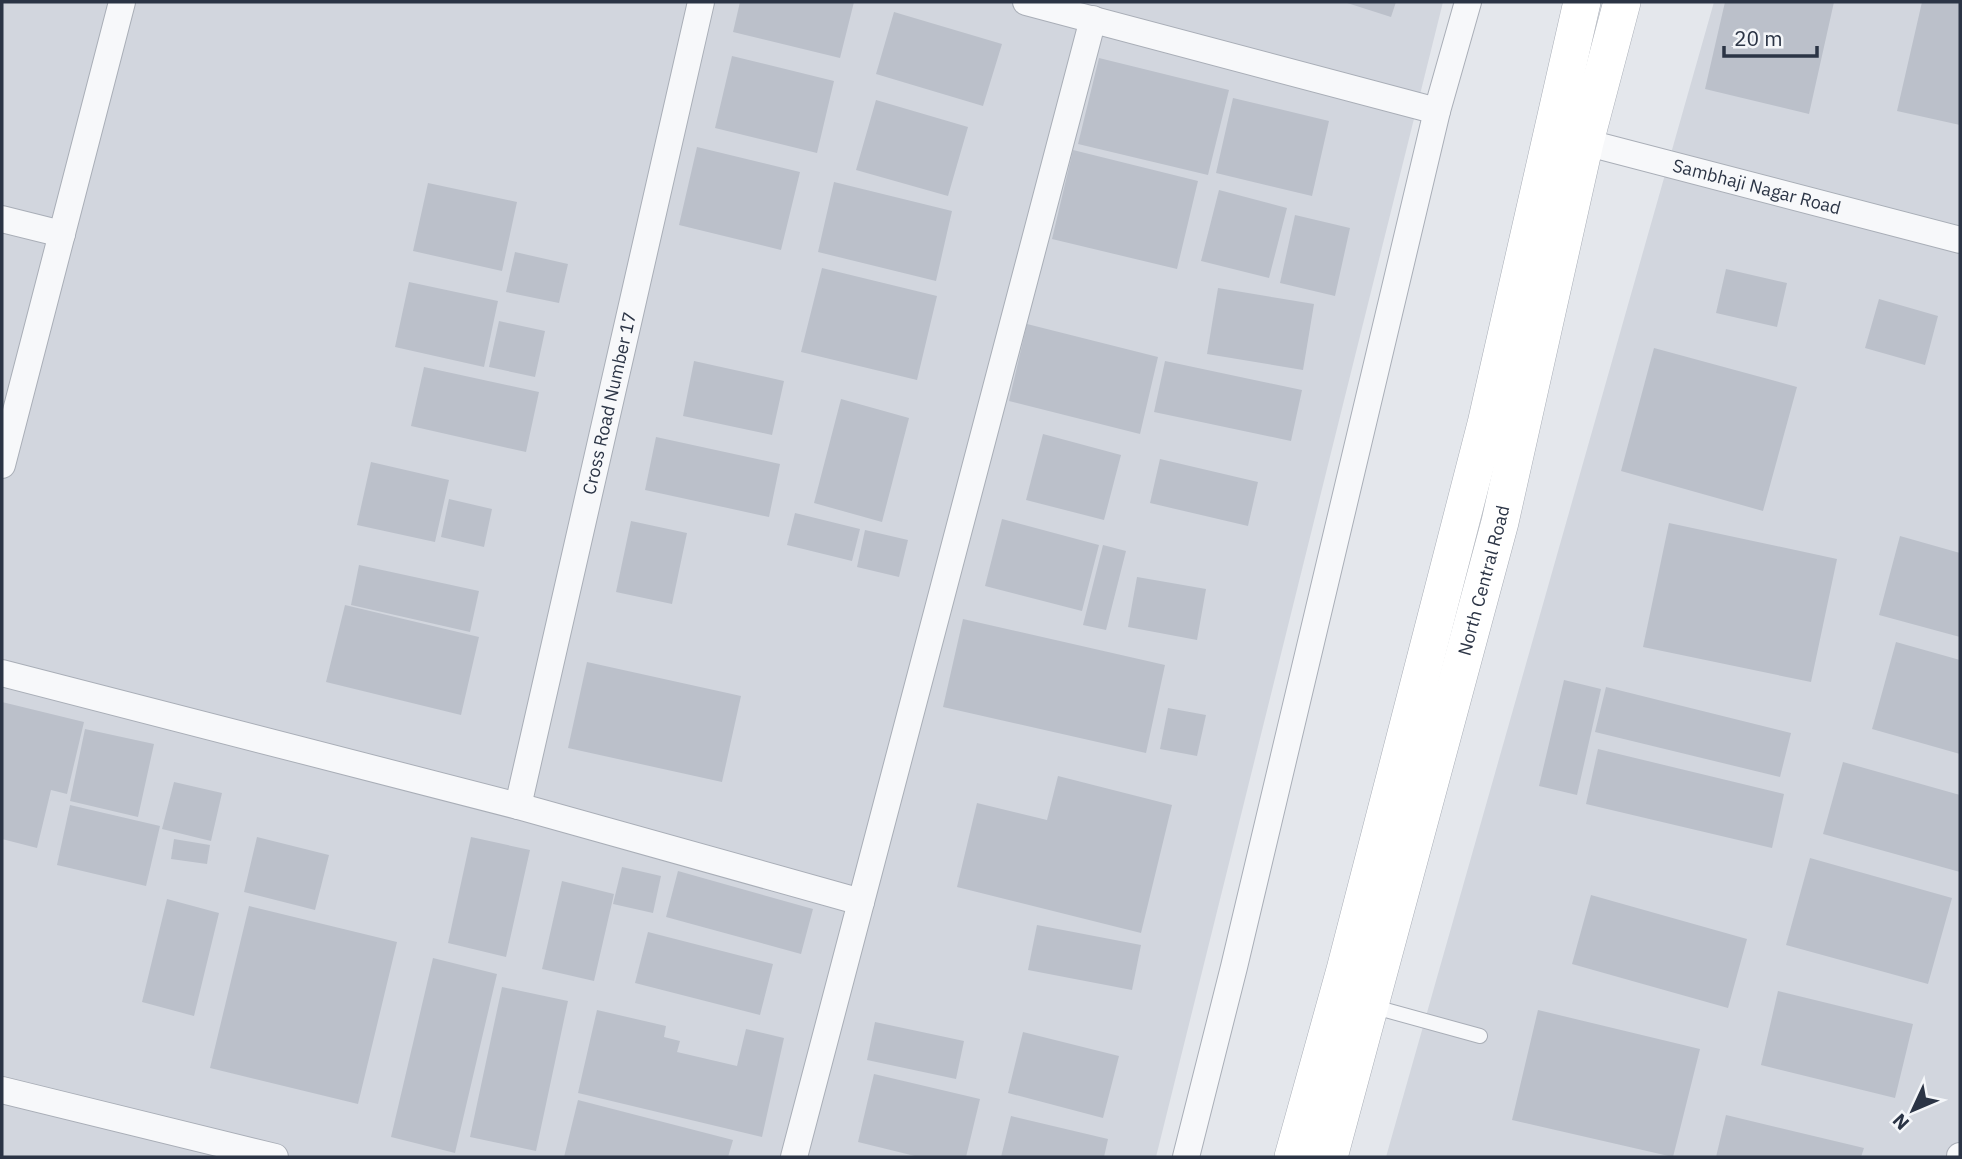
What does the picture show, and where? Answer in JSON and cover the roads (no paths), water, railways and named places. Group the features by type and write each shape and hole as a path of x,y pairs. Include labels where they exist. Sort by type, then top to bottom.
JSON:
{"main road":[{"name":"North Central Road","path":"1329,1157 1500,522 1568,137 1582,2"},
{"name":"North Central Road","path":"1293,1157 1486,424 1568,137 1622,2"}],"street":[{"path":"2,465 122,2"},
{"name":"Cross Road Number 17","path":"518,806 701,2"},
{"path":"1026,2 1437,111"},
{"path":"1186,1157 1238,954 1437,111 1468,2"},
{"path":"794,1157 1093,19"},
{"name":"Sambhaji Nagar Road","path":"1568,137 1960,240"},
{"path":"2,219 62,234"},
{"path":"2,673 518,806 861,902"},
{"path":"2,1090 275,1157"}],"lane":[{"path":"1370,1006 1480,1036"}]}
